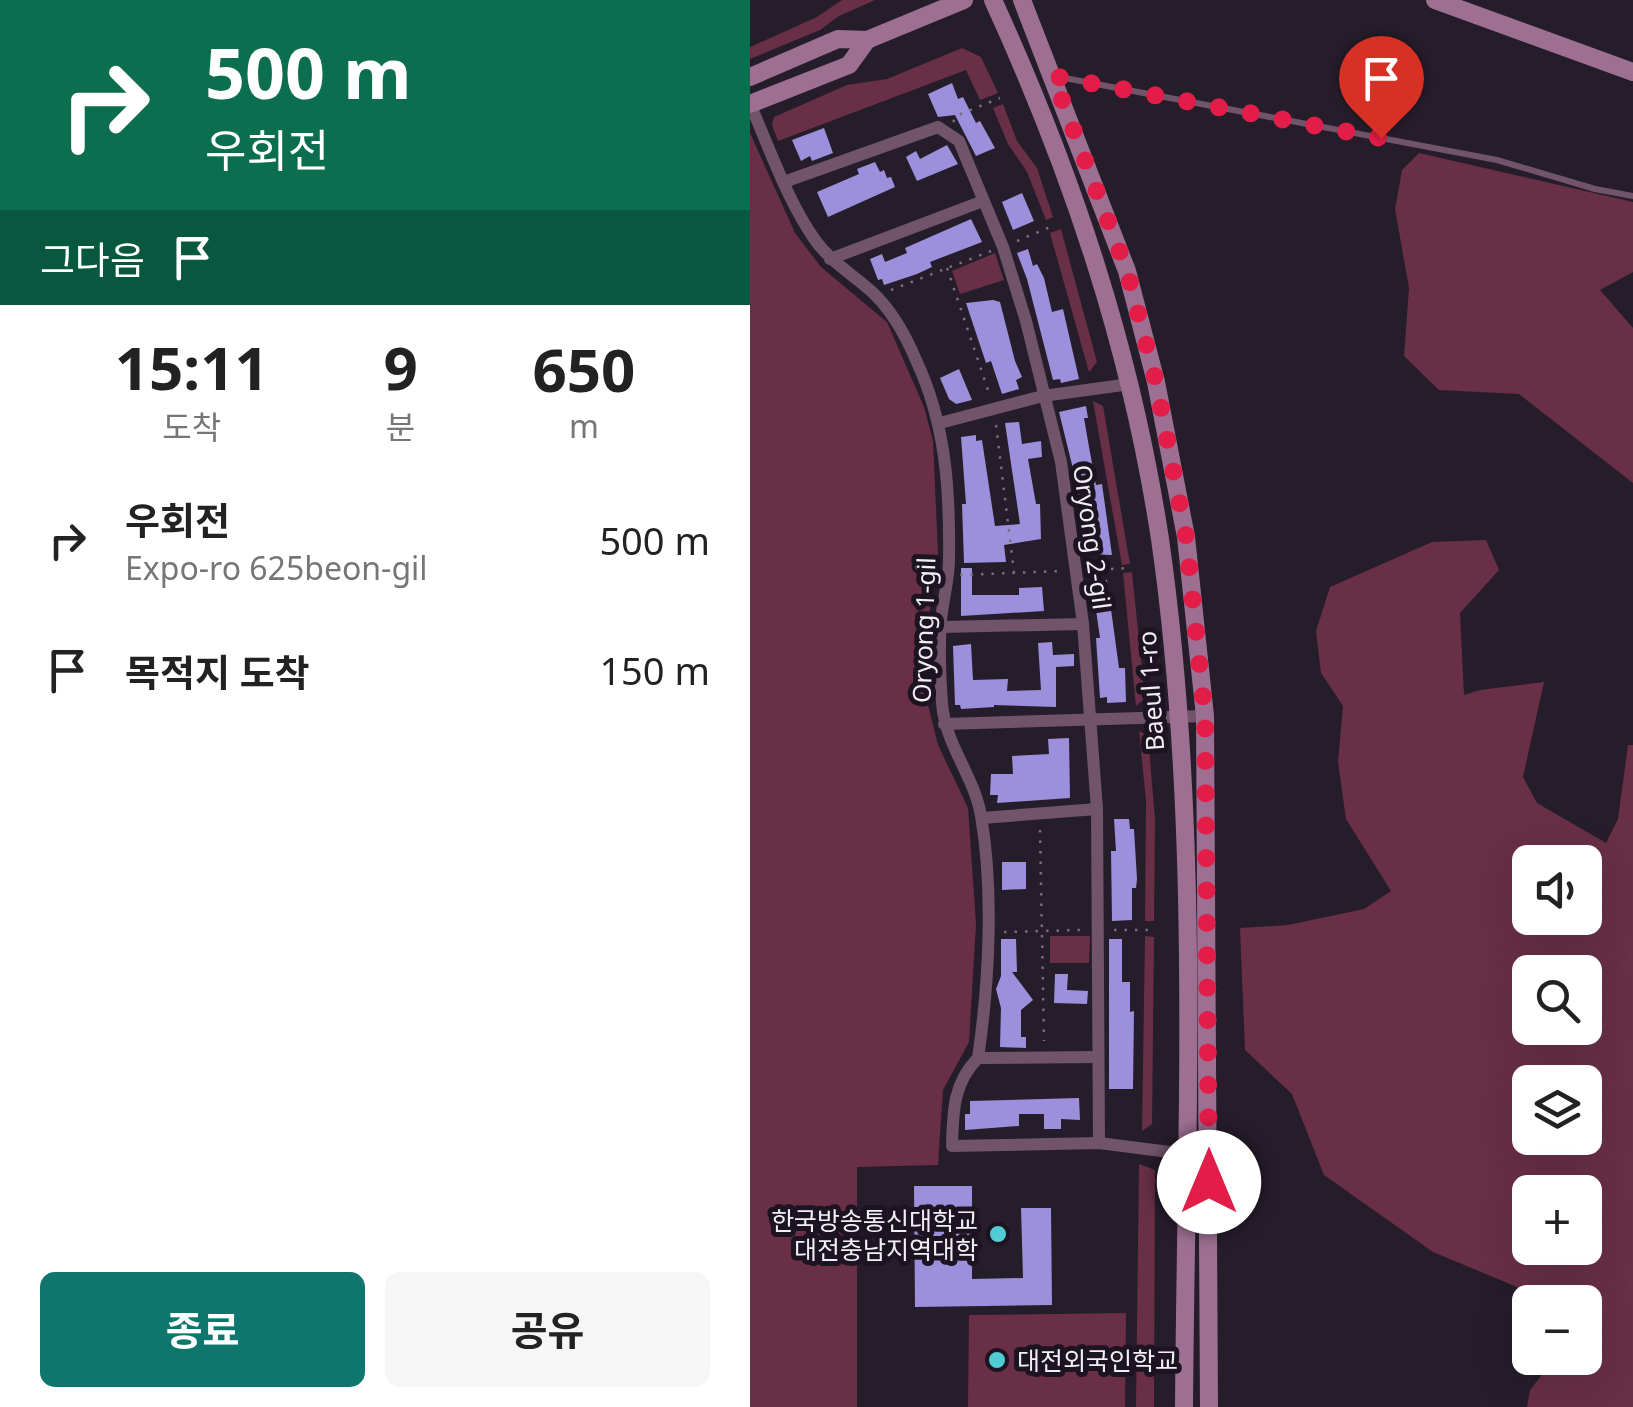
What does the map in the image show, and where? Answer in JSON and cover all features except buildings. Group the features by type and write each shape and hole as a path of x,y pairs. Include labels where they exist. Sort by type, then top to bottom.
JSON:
{"main road":[{"path":"750,77 838,38 867,40 964,0"},
{"name":"Baeul 1-ro","path":"993,0 1066,169 1103,284 1130,384 1159,536 1177,716 1186,918 1184,1407"},
{"name":"Baeul 1-ro","path":"1022,0 1127,271 1156,382 1186,536 1205,716 1210,1407"},
{"path":"1435,0 1633,72"},
{"path":"750,104 849,65 867,40"}],"street":[{"name":"Oryong 1-gil","path":"750,104 803,221 830,259 890,311 940,423 946,457 947,576 941,627 944,724 976,793 982,818 988,933 988,972 978,1058 968,1068 954,1098 952,1146 1099,1143 1185,1154"},
{"path":"784,182 938,128 947,131"},
{"name":"Oryong 2-gil","path":"947,131 959,142 1003,246 1026,320 1061,462 1083,624 1097,809 1099,1143"},
{"path":"830,259 983,201"},
{"path":"940,423 1043,396 1130,384"},
{"path":"941,627 1083,624"},
{"path":"944,724 1205,716"},
{"path":"982,818 1097,809"},
{"path":"978,1058 1097,1057"}],"lane":[{"path":"1053,76 1496,160 1633,196"}],"path":[{"path":"947,131 958,115 1000,98"},
{"path":"876,296 1055,225"},
{"path":"947,268 994,409 1014,572"},
{"path":"947,576 1129,568"},
{"path":"1039,814 1044,1058"},
{"path":"988,933 1152,930"}],"shaded area":[{"path":"842,0 875,0 839,16 820,30 750,59 750,47 817,17"},
{"path":"962,48 981,57 998,93 980,100 966,70 778,141 772,125 774,117 847,85 887,79"},
{"path":"1003,104 1017,141 1037,168 1053,217 1046,220 1027,172 1008,144 993,108"},
{"path":"750,133 795,233 821,267 887,322 924,407 933,441 938,553 928,623 928,705 938,745 968,808 976,924 969,1042 943,1090 938,1165 857,1167 857,1407 750,1407"},
{"path":"1419,153 1633,202 1633,272 1600,290 1633,328 1633,483 1519,394 1439,390 1404,356 1409,288 1395,209 1402,170"},
{"path":"1061,229 1097,362 1089,372 1050,233"},
{"path":"995,253 1004,280 960,294 952,271"},
{"path":"1093,401 1103,406 1130,564 1122,565"},
{"path":"1486,540 1499,570 1460,613 1464,695 1544,682 1523,777 1537,803 1606,843 1618,819 1628,745 1633,745 1633,1407 1527,1407 1530,1390 1542,1375 1602,1375 1602,1285 1512,1285 1433,1252 1324,1175 1292,1094 1245,1050 1240,928 1288,925 1364,909 1391,891 1346,819 1338,762 1343,706 1321,673 1316,631 1330,587 1432,542"},
{"path":"1132,572 1145,698 1136,706 1123,573"},
{"path":"1139,731 1148,736 1155,820 1154,921 1145,921 1146,801"},
{"path":"1050,936 1090,936 1089,963 1050,963"},
{"path":"1145,936 1154,937 1152,1124 1142,1131"},
{"path":"1139,1164 1155,1170 1154,1407 1136,1407"},
{"path":"1126,1313 1125,1407 968,1407 969,1315"}],"place":[{"name":"한국방송통신대학교 대전충남지역대학","path":"998,1234"},
{"name":"대전외국인학교","path":"997,1360"}],"route":[{"path":"1209,1182 1205,716 1186,536 1156,382 1127,271 1053,76 1381,138"}]}
